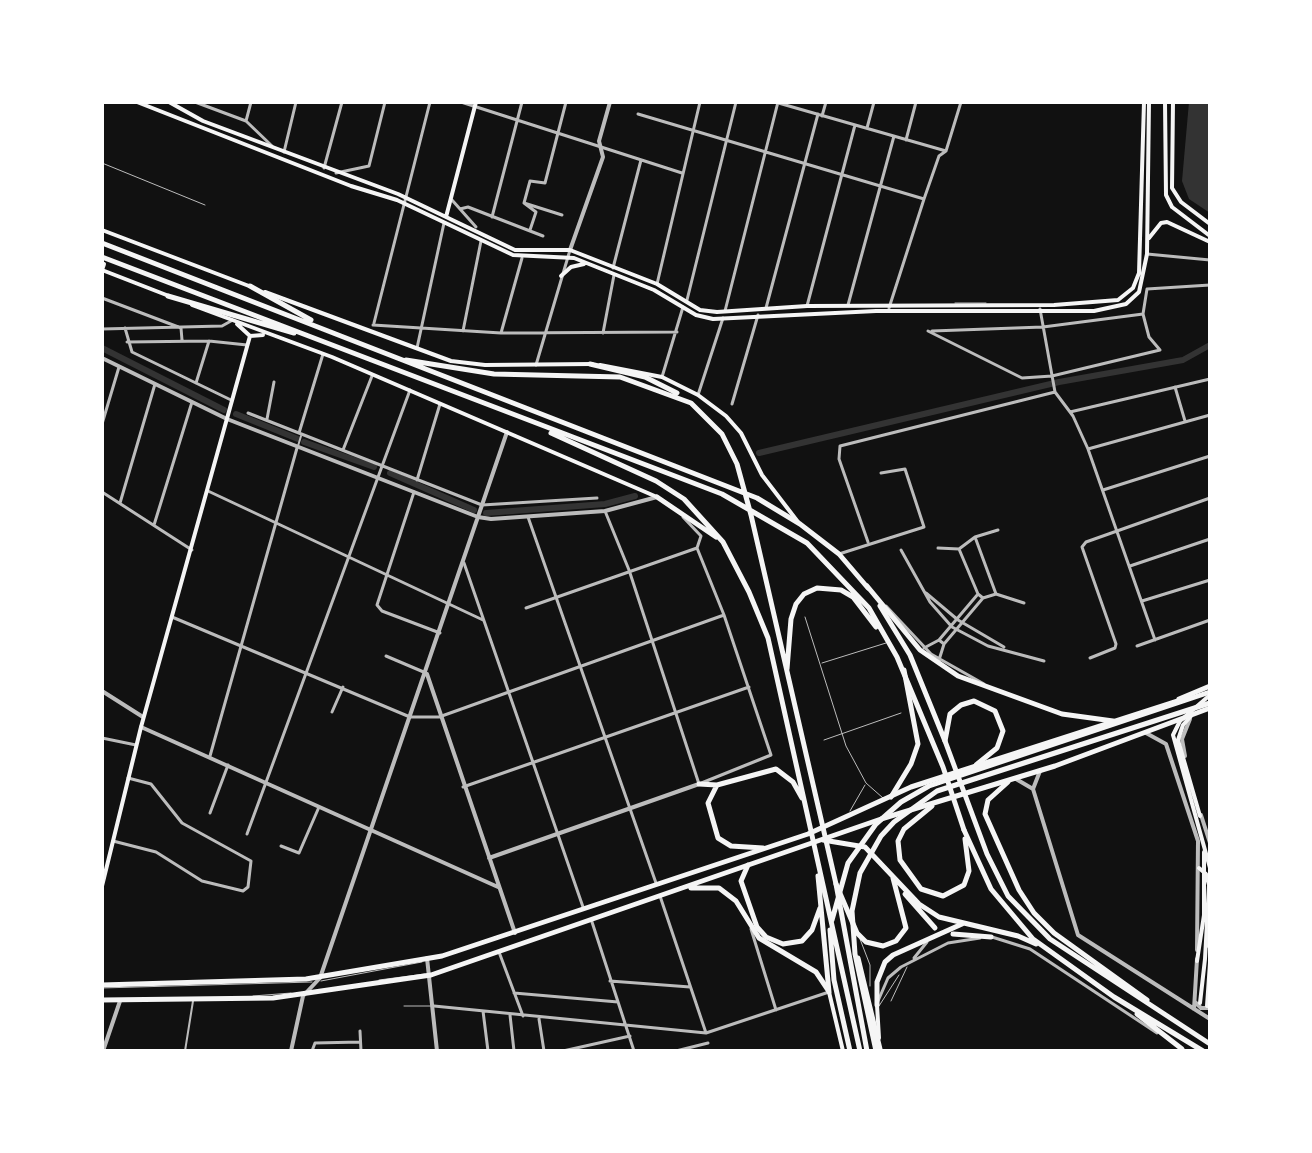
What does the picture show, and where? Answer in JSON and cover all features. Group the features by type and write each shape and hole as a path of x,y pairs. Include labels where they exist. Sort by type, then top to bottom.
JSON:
{"main road":[{"path":"137,102 404,201"},
{"path":"169,102 189,114 404,201 522,258 568,257 707,312 848,305 1040,309 1118,300 1133,288 1139,273 1147,102"},
{"path":"445,221 515,250 570,250 657,284 705,318 888,311 1112,310 1126,304 1139,292 1147,254 1147,102"},
{"path":"1165,102 1166,195 1172,207 1210,239"},
{"path":"1173,102 1172,188 1181,202 1210,224"},
{"path":"445,221 475,104"},
{"path":"1147,240 1161,223 1167,222 1210,239"},
{"path":"102,230 372,328 417,348 463,362 590,364 632,368 662,377 698,395 741,433 762,475 800,524"},
{"path":"112,241 114,235"},
{"path":"102,243 757,498 800,524 839,554 886,606 910,640 931,659 958,676 997,693 1113,727"},
{"path":"102,257 722,494 807,543 869,608 904,670 982,874 1002,906 1051,952 1183,1050"},
{"path":"561,276 571,267 586,264"},
{"path":"103,267 168,296 410,390 657,497 723,542"},
{"path":"250,286 322,327"},
{"path":"168,296 318,339"},
{"path":"234,322 250,336 265,334"},
{"path":"102,886 143,717 250,336"},
{"path":"393,358 494,374 620,377 691,403"},
{"path":"590,364 645,377 691,403 722,434 742,479 829,851 867,1051"},
{"path":"536,425 675,493 710,523 723,542 768,638 860,1051"},
{"path":"867,586 910,655 997,876 1023,915 1050,939 1210,1044"},
{"path":"787,674 791,619 804,594 817,588 841,590 853,597 897,657"},
{"path":"888,798 911,764 918,744 904,670"},
{"path":"850,1051 834,980 830,936 841,879 866,837 901,802 929,786 1113,727 1210,686"},
{"path":"1175,701 1198,696 1210,700"},
{"path":"879,1050 853,944 852,911 860,873 881,836 909,808 937,791 1198,696"},
{"path":"102,987 318,980 427,958 515,933 763,848 842,820 888,798 976,765 1210,700"},
{"path":"102,999 193,1000 305,994 431,975 881,819 1040,771 1194,714 1210,700"},
{"path":"1210,700 1180,721 1173,735 1207,840 1210,868"},
{"path":"1210,700 1187,719 1178,740 1210,849"},
{"path":"945,741 947,718 957,707 974,701 992,708 1002,723 1001,740 976,765"},
{"path":"699,784 717,785 776,769 793,782 805,803"},
{"path":"1008,782 988,800 985,814 1011,876 1034,913 1054,933 1169,1018"},
{"path":"717,785 708,803 718,838 731,846 763,848"},
{"path":"932,806 904,829 898,841 900,860 924,892 943,896 964,885 969,871 964,830"},
{"path":"823,840 865,847 928,911 963,924 1018,936 1051,952"},
{"path":"1207,840 1209,1007"},
{"path":"748,865 741,881 757,927 770,940 788,945 802,941 812,930 820,908"},
{"path":"818,867 829,992 843,1051"},
{"path":"1199,868 1206,874 1209,885 1208,961 1200,1003"},
{"path":"836,884 857,933 866,942 879,946 892,944 902,935 906,917 893,877"},
{"path":"893,877 934,932"},
{"path":"682,888 719,888 736,901 751,928 768,944 816,972 829,992"},
{"path":"1197,961 1208,917"},
{"path":"842,921 869,991 879,1050"},
{"path":"879,1050 877,982 885,962 934,932 963,924"},
{"path":"953,934 991,937"},
{"path":"1114,997 1203,1051"}],"street":[{"path":"195,102 246,121 274,149"},
{"path":"246,121 251,102"},
{"path":"284,152 296,102"},
{"path":"324,168 342,102"},
{"path":"336,173 369,166 385,102"},
{"path":"430,102 372,328 501,333 677,332"},
{"path":"461,102 682,173"},
{"path":"492,217 522,102"},
{"path":"524,203 530,181 545,183 566,102"},
{"path":"536,365 561,276 603,157 600,136 610,102"},
{"path":"657,284 700,102"},
{"path":"662,377 685,305 736,102"},
{"path":"725,311 777,102 946,151"},
{"path":"765,309 803,165 826,102"},
{"path":"867,128 874,102"},
{"path":"906,140 916,102"},
{"path":"888,311 939,156 946,151 961,102"},
{"path":"638,114 924,199"},
{"path":"807,306 855,125"},
{"path":"848,305 894,136"},
{"path":"613,268 641,160"},
{"path":"451,198 476,227"},
{"path":"524,203 562,215"},
{"path":"524,203 536,212 530,232"},
{"path":"460,209 468,207 543,236"},
{"path":"417,348 445,221"},
{"path":"463,331 481,239"},
{"path":"1147,254 1210,260"},
{"path":"501,333 522,258"},
{"path":"603,333 614,275"},
{"path":"1143,314 1043,327 928,331 1024,379 1052,378 1160,350 1161,347 1149,337 1143,314 1146,291 1150,287 1210,285"},
{"path":"102,298 181,328"},
{"path":"1040,309 1055,390 1088,449 1155,640"},
{"path":"732,404 758,315"},
{"path":"698,395 723,318"},
{"path":"102,329 222,326 234,322"},
{"path":"125,328 132,352 232,401"},
{"path":"181,328 182,341"},
{"path":"127,342 209,341 248,345"},
{"path":"196,383 209,341"},
{"path":"209,756 323,354"},
{"path":"102,358 227,419 478,517 605,511 657,497 700,534 702,541 697,548 526,608"},
{"path":"102,424 119,367"},
{"path":"343,450 373,375"},
{"path":"1070,412 1210,379"},
{"path":"267,419 274,382"},
{"path":"120,503 155,384"},
{"path":"1175,387 1185,421"},
{"path":"247,834 410,390"},
{"path":"868,542 838,449 843,443 1055,390"},
{"path":"154,525 192,402"},
{"path":"417,480 440,404"},
{"path":"248,413 482,505 597,498"},
{"path":"1088,449 1210,415"},
{"path":"291,1051 305,994 318,980 440,633 507,431"},
{"path":"1102,490 1210,456"},
{"path":"839,554 868,542 924,527 905,469 881,473"},
{"path":"208,491 483,620"},
{"path":"102,492 192,550"},
{"path":"414,492 379,608 440,633"},
{"path":"1090,658 1115,648 1116,644 1082,547 1086,542 1210,498"},
{"path":"605,511 629,570 699,784"},
{"path":"528,517 656,884"},
{"path":"938,548 959,549 975,537 998,530"},
{"path":"975,537 996,594"},
{"path":"1129,567 1210,539"},
{"path":"489,858 770,758 724,615 697,548"},
{"path":"959,549 978,594 983,598"},
{"path":"901,550 926,593 954,628 988,646 1044,661"},
{"path":"464,563 584,909"},
{"path":"1142,601 1210,580"},
{"path":"926,593 960,622 1007,649"},
{"path":"960,622 978,594"},
{"path":"924,648 954,628 983,598 996,594 1024,603"},
{"path":"886,606 939,660 997,693"},
{"path":"172,617 305,670 410,717 439,717 724,615"},
{"path":"1137,646 1210,620"},
{"path":"939,660 954,628"},
{"path":"939,640 944,644"},
{"path":"386,656 426,673"},
{"path":"426,673 515,933"},
{"path":"332,712 343,687"},
{"path":"463,787 749,687"},
{"path":"102,691 143,717"},
{"path":"1194,714 1184,729 1182,745 1207,840 1199,856"},
{"path":"141,727 498,887"},
{"path":"1143,733 1160,738 1166,744 1198,841 1194,1009"},
{"path":"102,738 136,745"},
{"path":"210,813 228,765"},
{"path":"1040,771 1033,789 1082,940 1210,1019"},
{"path":"113,841 156,852 202,881 243,891 248,887 251,861 182,823 151,784 128,778"},
{"path":"1016,779 1033,789"},
{"path":"281,846 299,853 319,807"},
{"path":"109,859 102,858 103,850 111,852"},
{"path":"660,896 706,1033"},
{"path":"591,920 634,1051"},
{"path":"751,928 776,1010"},
{"path":"910,962 934,932"},
{"path":"877,1008 888,978 910,962 948,943 991,937 1030,949 1183,1050"},
{"path":"499,952 523,1016"},
{"path":"427,958 437,1051"},
{"path":"610,981 690,987"},
{"path":"434,1006 628,1028 706,1033 829,992"},
{"path":"514,993 618,1002"},
{"path":"185,1051 193,1000"},
{"path":"1193,1000 1201,1008 1209,1007"},
{"path":"103,1051 120,1001"},
{"path":"483,1011 488,1051"},
{"path":"510,1015 514,1051"},
{"path":"539,1018 544,1051"},
{"path":"360,1031 361,1051"},
{"path":"563,1051 630,1036"},
{"path":"312,1051 315,1043 360,1042"},
{"path":"331,1043 332,1051"},
{"path":"676,1051 708,1043"}],"lane":[{"path":"102,163 205,205"},
{"path":"805,617 842,734 866,783 888,798"},
{"path":"820,664 886,643"},
{"path":"824,740 901,713"},
{"path":"842,820 858,802 866,783"},
{"path":"857,933 870,965 870,986"},
{"path":"891,1001 910,962"},
{"path":"877,1008 899,975"},
{"path":"102,999 305,994"},
{"path":"404,1006 434,1006"}],"shaded area":[{"path":"1189,102 1210,102 1210,213 1189,199 1182,181"}],"waterway":[{"path":"759,453 1059,382 1183,360 1210,345"},
{"path":"102,348 224,410"},
{"path":"236,414 298,439"},
{"path":"304,442 374,467"},
{"path":"390,473 474,510"},
{"path":"486,513 605,504 635,496"}]}
